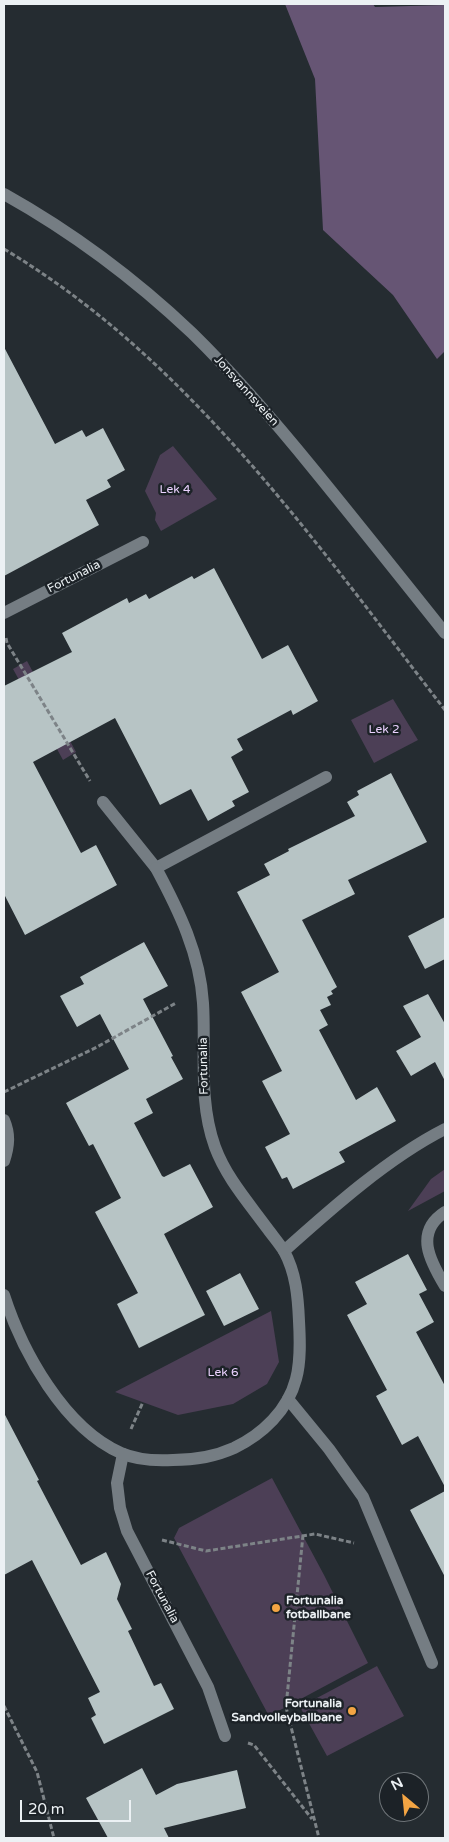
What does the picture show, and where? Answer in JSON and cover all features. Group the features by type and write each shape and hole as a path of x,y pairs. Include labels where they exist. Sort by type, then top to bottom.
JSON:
{"street":[{"name":"Jonsvannsveien","path":"4,194 49,220 89,247 141,288 191,332 268,414 445,633"},
{"name":"Fortunalia","path":"4,613 143,542"},
{"path":"156,868 326,777"},
{"name":"Fortunalia","path":"4,1294 13,1324 30,1355 64,1407 99,1441 123,1454 146,1459 196,1460 222,1453 244,1443 262,1430 276,1416 288,1400 297,1377 300,1354 300,1325 297,1292 292,1271 284,1251 240,1192 215,1147 207,1119 204,1092 203,1002 191,941 176,905 156,868 102,802"},
{"path":"4,1120 9,1136 8,1150 4,1161"},
{"path":"284,1251 332,1208 372,1177 428,1138 445,1129"},
{"path":"445,1212 430,1226 427,1237 431,1259 445,1286"},
{"path":"288,1400 329,1450 363,1497 432,1663"},
{"name":"Fortunalia","path":"123,1454 118,1483 120,1508 127,1531 208,1687 225,1736"}],"path":[{"path":"4,249 33,266 111,324 157,365 194,403 281,500 445,710"},
{"path":"4,630 7,643 102,802"},
{"path":"4,1092 98,1047 156,1013 202,991"},
{"path":"127,1531 206,1551 315,1534 385,1551"},
{"path":"303,1536 286,1707 319,1838"},
{"path":"4,1706 37,1772 54,1838"},
{"path":"225,1736 254,1745 314,1822"}],"green space":[{"name":"Lek 4","path":"173,446 217,499 161,531 155,520 156,513 145,491 160,455"},
{"path":"27,661 76,752 63,760 13,669"},
{"name":"Lek 2","path":"393,699 418,740 374,763 351,720"},
{"path":"445,1169 445,1191 408,1211 431,1179"},
{"name":"Lek 6","path":"271,1311 279,1362 267,1384 233,1404 178,1415 115,1392"},
{"name":"Fortunalia fotballbane","path":"272,1478 368,1663 269,1716 174,1538 179,1528"},
{"name":"Fortunalia Sandvolleyballbane","path":"377,1666 404,1716 327,1756 300,1707"}],"shaded area":[{"path":"285,4 373,4 375,7 445,5 445,351 437,359 393,295 323,230 315,79"}],"building":[{"path":"4,347 55,444 82,430 86,437 103,428 125,470 107,480 111,487 86,500 99,525 4,576"},
{"path":"214,568 262,659 288,645 318,701 293,715 291,710 237,739 243,750 231,757 249,792 232,801 235,806 208,821 191,789 160,805 115,718 33,762 81,853 96,845 117,885 25,935 4,894 4,686 72,652 62,633 127,598 129,603 146,594 149,599 192,576 194,579"},
{"path":"391,773 427,842 348,880 355,894 302,920 337,987 331,991 333,994 327,997 331,1005 320,1010 328,1025 319,1030 356,1100 377,1087 396,1121 339,1152 345,1162 293,1189 287,1177 282,1179 265,1147 290,1134 262,1081 282,1071 241,992 279,972 237,892 270,875 264,864 289,851 288,849 355,816 347,802 359,795 357,791"},
{"path":"445,917 445,959 425,969 408,936"},
{"path":"144,942 168,986 143,999 183,1079 146,1099 153,1113 134,1123 162,1176 164,1177 190,1164 213,1207 164,1234 205,1315 139,1348 117,1304 138,1293 95,1212 121,1198 93,1144 89,1146 66,1103 129,1069 100,1014 77,1027 60,996 84,984 80,977"},
{"path":"428,994 445,1024 445,1081 435,1062 411,1076 396,1051 421,1037 403,1006"},
{"path":"408,1254 427,1290 419,1294 434,1322 416,1332 445,1386 445,1487 418,1436 402,1445 376,1396 387,1390 347,1315 367,1304 355,1282"},
{"path":"240,1273 259,1309 224,1326 206,1291"},
{"path":"4,1413 81,1565 106,1552 121,1584 117,1599 132,1629 128,1631 154,1686 161,1683 174,1709 104,1744 91,1718 96,1715 88,1698 100,1692 32,1560 4,1575"},
{"path":"445,1491 445,1577 410,1510"},
{"path":"142,1768 156,1795 177,1784 237,1770 246,1808 164,1828 169,1838 108,1838 86,1798"}],"place":[{"name":"Fortunalia fotballbane","path":"276,1608"},
{"name":"Fortunalia Sandvolleyballbane","path":"352,1711"}]}
